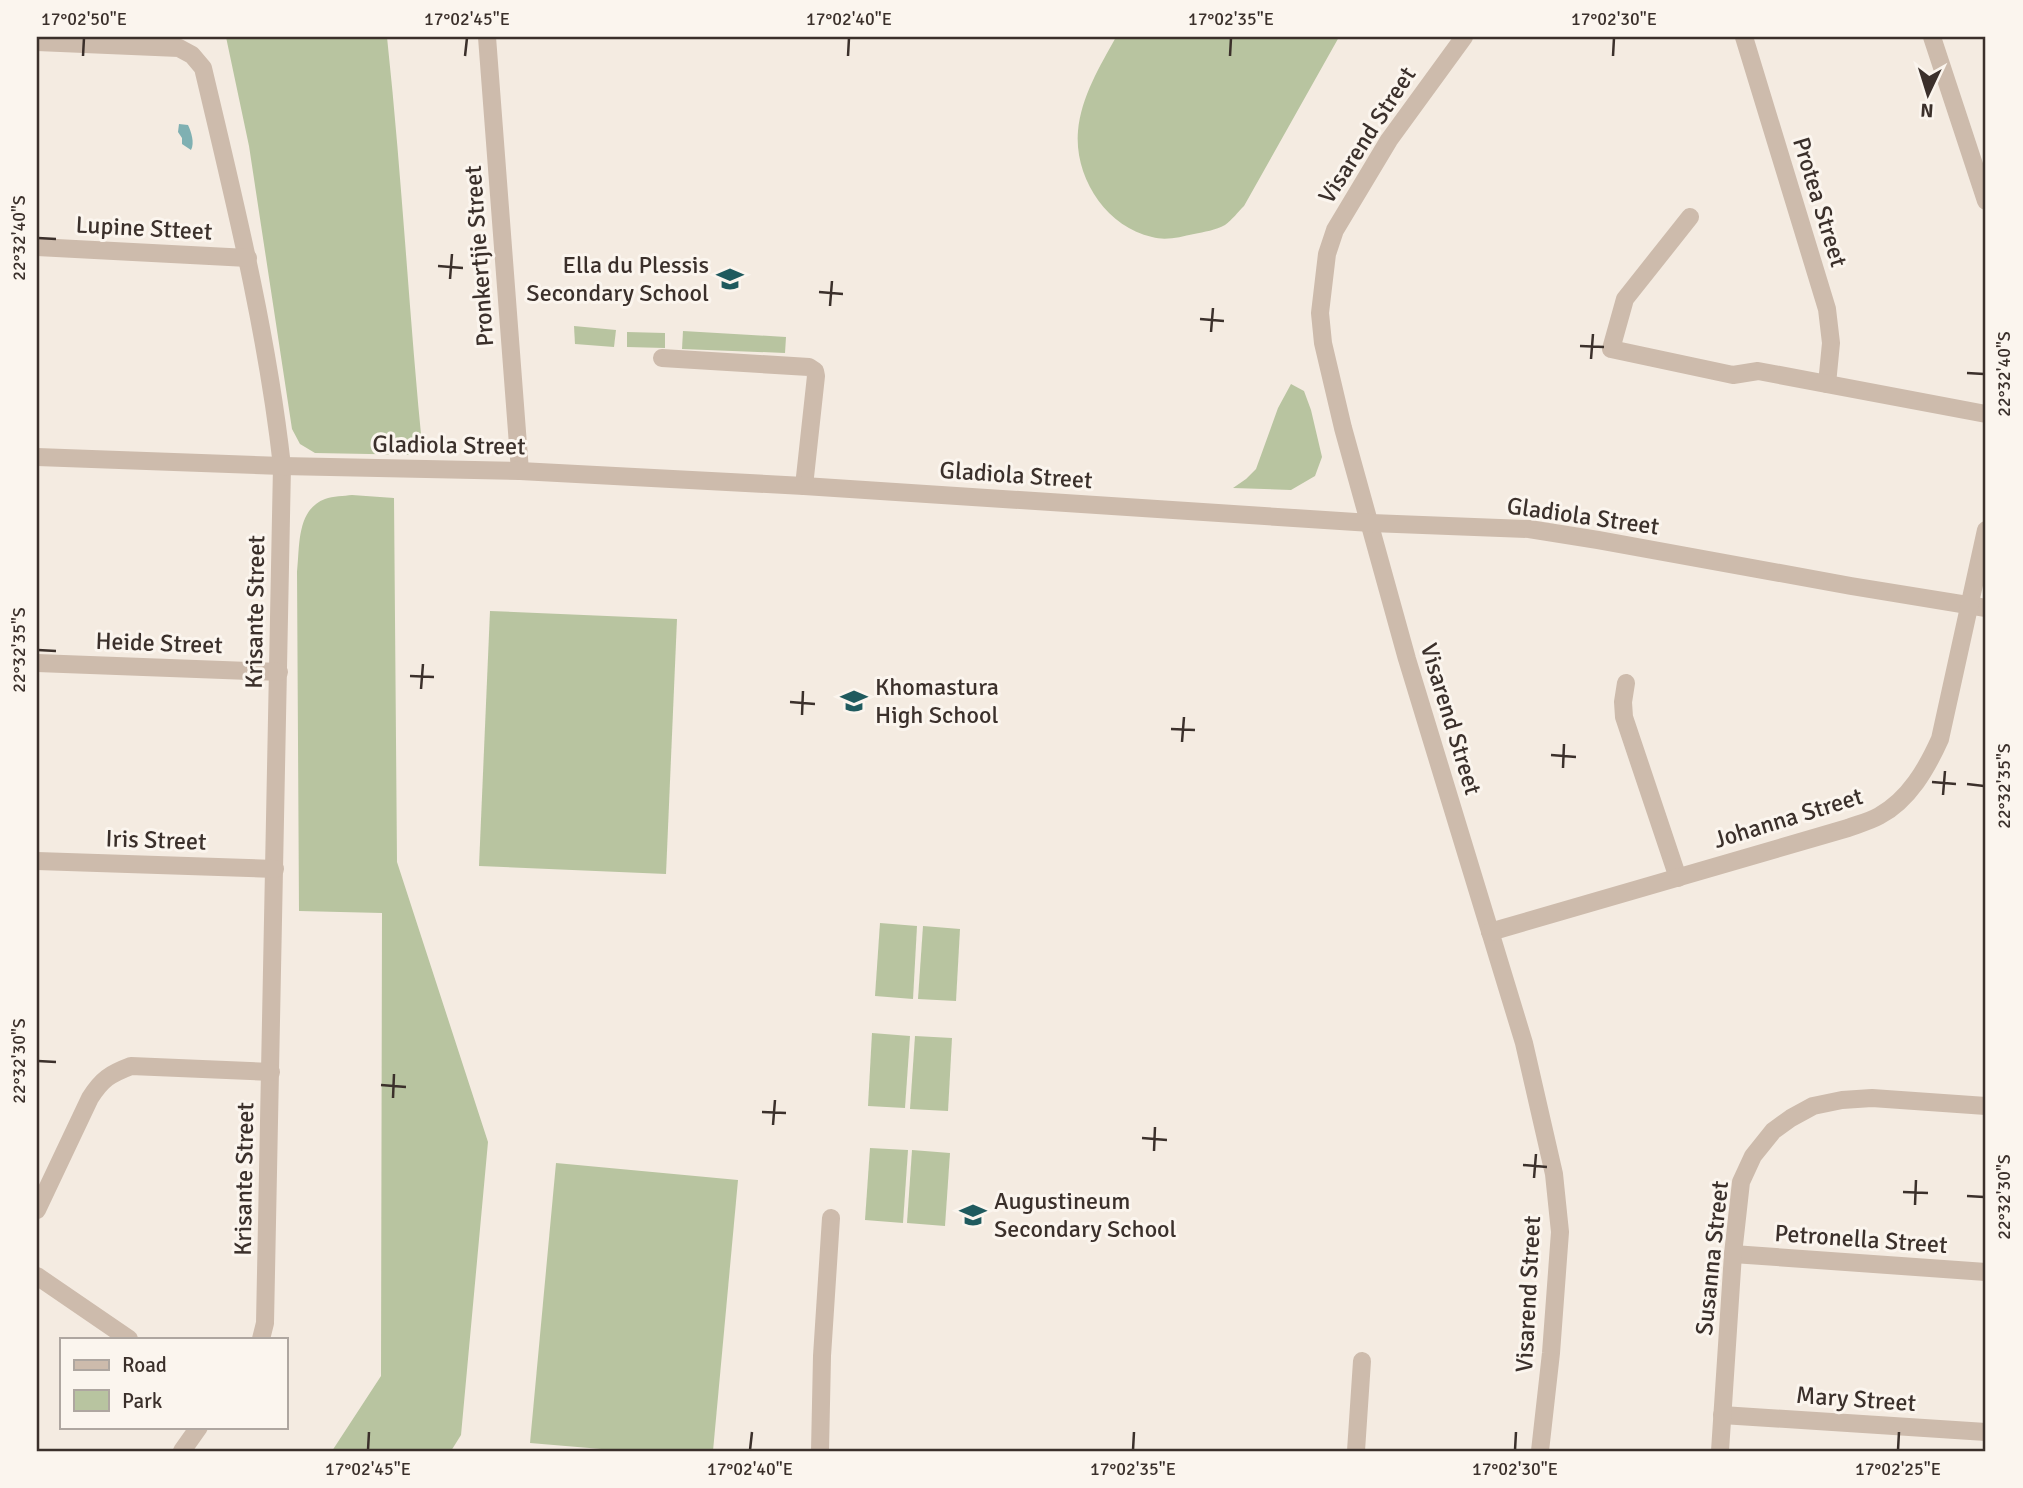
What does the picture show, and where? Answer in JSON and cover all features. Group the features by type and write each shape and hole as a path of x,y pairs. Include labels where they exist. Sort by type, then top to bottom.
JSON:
{"street":[{"name":"Pronkertjie Street","path":"487,37 520,471"},
{"name":"Visarend Street","path":"1464,37 1389,140 1335,230 1327,254 1320,313 1323,343 1343,428 1407,659 1524,1043 1554,1174 1560,1231 1540,1451"},
{"name":"Protea Street","path":"1744,37 1827,309 1830,343 1827,384"},
{"path":"1932,37 1986,201"},
{"name":"Krisante Street","path":"37,42 179,48 192,55 203,68 248,258 282,466 271,1072 265,1323 261,1338"},
{"path":"1690,217 1625,299 1611,349 1733,375 1758,371 1986,414"},
{"name":"Lupine Stteet","path":"37,247 248,258"},
{"path":"662,358 809,367 815,370 804,486"},
{"name":"Gladiola Street","path":"37,457 520,471 804,486 1371,523 1529,529 1978,606"},
{"name":"Johanna Street","path":"1490,932 1848,828 1881,815 1905,794 1926,770 1940,739 1978,606 1986,530"},
{"name":"Heide Street","path":"37,663 279,671"},
{"path":"1626,683 1624,717 1678,878"},
{"name":"Iris Street","path":"37,861 275,869"},
{"path":"37,1210 90,1098 100,1082 115,1072 131,1066 271,1072"},
{"name":"Susanna Street","path":"1720,1451 1733,1254 1741,1182 1753,1156 1766,1139 1791,1118 1813,1106 1842,1100 1872,1098 1986,1106"},
{"path":"820,1451 822,1356 831,1218"},
{"name":"Petronella Street","path":"1733,1254 1986,1272"},
{"path":"37,1276 128,1338"},
{"path":"1356,1451 1362,1361"},
{"name":"Mary Street","path":"1722,1415 1986,1432"},
{"path":"182,1451 198,1428"}],"green space":[{"path":"226,37 387,37 423,455 315,453 300,444 292,429 249,146"},
{"path":"1116,37 1339,37 1244,206 1228,223 1218,228 1162,239 1135,231 1120,223 1096,198 1081,166 1078,131 1083,106 1092,82"},
{"path":"574,326 616,330 614,347 575,344"},
{"path":"683,331 786,337 785,353 682,349"},
{"path":"627,332 665,333 665,348 627,347"},
{"path":"1291,384 1304,391 1311,410 1322,457 1315,476 1291,490 1233,488 1256,469 1278,408"},
{"path":"352,495 394,498 397,862 488,1142 461,1435 451,1451 332,1451 381,1376 382,913 299,911 297,572 301,530 309,512 325,499"},
{"path":"490,611 677,619 666,874 479,866"},
{"path":"880,923 917,926 913,999 875,996"},
{"path":"923,926 960,929 956,1001 918,999"},
{"path":"872,1033 910,1036 905,1108 868,1106"},
{"path":"915,1036 952,1038 948,1111 910,1109"},
{"path":"870,1148 908,1150 903,1223 865,1220"},
{"path":"912,1150 950,1153 945,1226 907,1223"},
{"path":"556,1163 738,1180 713,1451 625,1451 530,1443"}],"water":[{"path":"179,124 188,125 193,141 191,150 182,144 178,132"}],"place":[{"name":"Ella du Plessis Secondary School","path":"730,279"},
{"name":"Khomastura High School","path":"854,701"},
{"name":"Augustineum Secondary School","path":"973,1215"}]}
